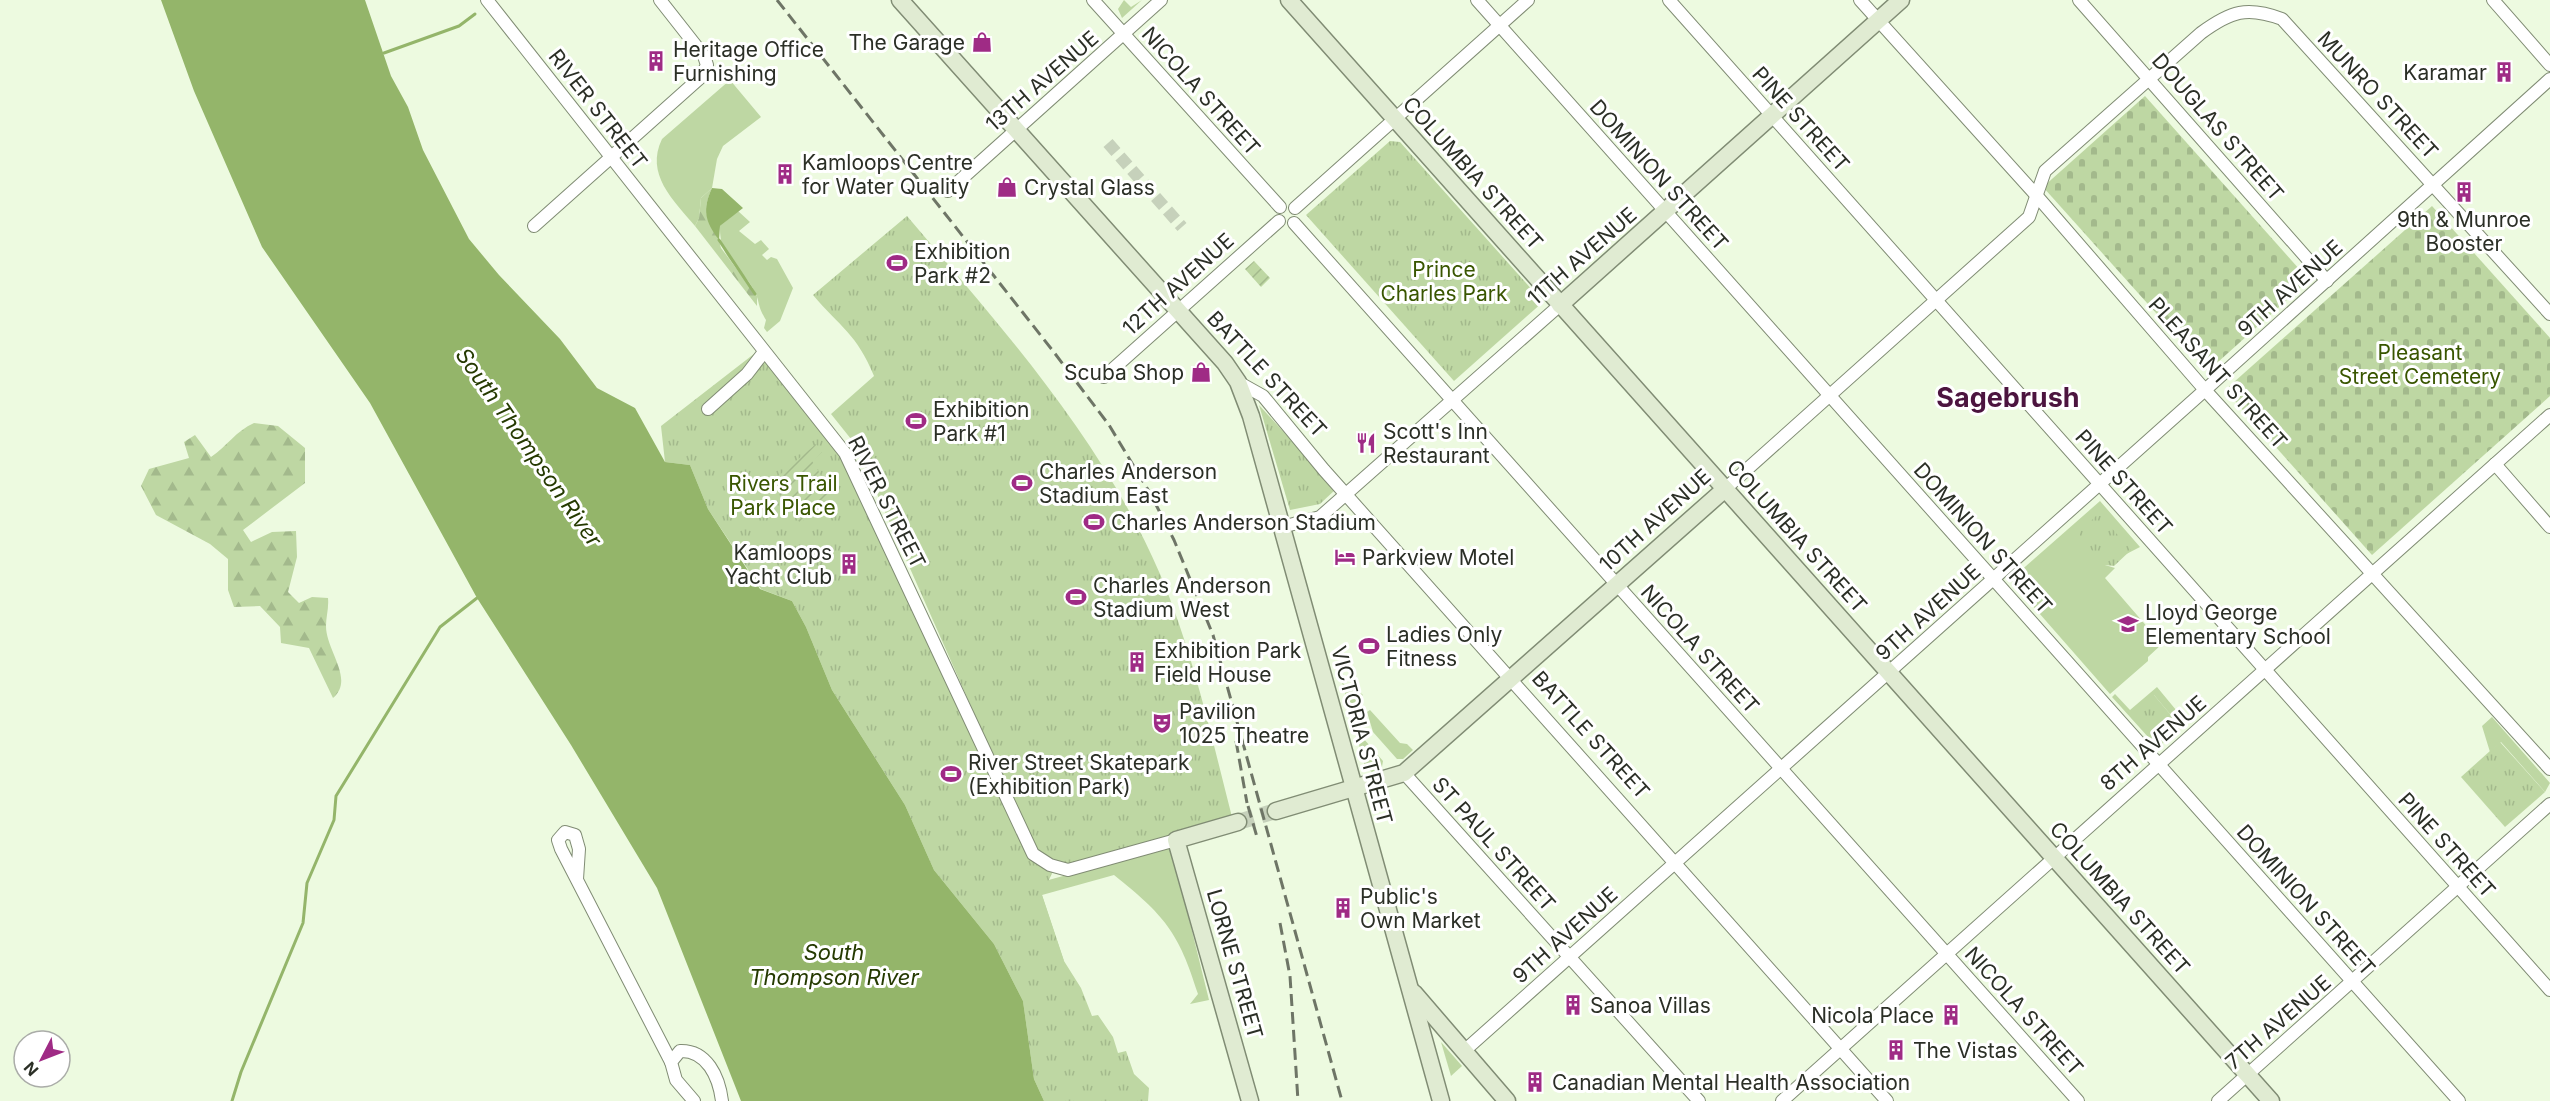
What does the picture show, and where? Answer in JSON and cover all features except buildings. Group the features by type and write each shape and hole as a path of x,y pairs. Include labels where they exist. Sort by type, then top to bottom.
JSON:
{"main road":[{"name":"BATTLE STREET","path":"900,0 1178,311 1238,382"},
{"name":"COLUMBIA STREET","path":"1289,0 2271,1101"},
{"name":"11TH AVENUE","path":"1560,304 1901,0"},
{"name":"VICTORIA STREET","path":"1238,382 1251,416 1441,1101"},
{"name":"10TH AVENUE","path":"1276,811 1404,773 1725,489"},
{"path":"1176,840 1238,822"},
{"name":"LORNE STREET","path":"1176,840 1250,1101"},
{"path":"1411,990 1507,1101"}],"street":[{"name":"RIVER STREET","path":"487,0 845,453 1033,854 1050,865 1068,870 1176,840"},
{"path":"534,226 701,77 706,65 698,47 660,0"},
{"name":"NICOLA STREET","path":"1093,0 1280,207"},
{"name":"13TH AVENUE","path":"948,191 1161,0"},
{"name":"DOMINION STREET","path":"1477,0 2459,1101"},
{"path":"1295,208 1528,0"},
{"name":"PINE STREET","path":"1669,0 2550,990"},
{"name":"PLEASANT STREET","path":"1860,0 2036,195 2205,390 2550,769"},
{"name":"DOUGLAS STREET","path":"2079,0 2327,281"},
{"path":"2493,0 2550,65"},
{"name":"MUNRO STREET","path":"2149,79 2222,17 2243,11 2263,12 2282,19 2550,314"},
{"name":"10TH AVENUE","path":"1725,489 2029,217 2045,171 2149,79"},
{"name":"9TH AVENUE","path":"1463,1052 1994,580 2550,79"},
{"path":"1287,204 1295,208 1298,215 1294,223 1286,225 1279,222 1277,213 1280,207 1287,204"},
{"name":"12TH AVENUE","path":"1104,377 1279,222"},
{"name":"NICOLA STREET","path":"1294,223 2078,1101"},
{"name":"11TH AVENUE","path":"1282,527 1320,517 1560,304"},
{"path":"708,409 747,374 764,352"},
{"name":"BATTLE STREET","path":"1238,382 1263,396 1345,494 1887,1101"},
{"name":"8TH AVENUE","path":"1782,1101 2550,415"},
{"path":"2495,464 2550,526"},
{"name":"ST PAUL STREET","path":"1404,773 1699,1101"},
{"name":"7TH AVENUE","path":"2218,1101 2550,804"},
{"path":"577,879 671,1062 676,1080 694,1101"},
{"path":"671,1062 680,1051 693,1051 703,1057 714,1073 722,1101"}],"green space":[{"path":"1124,0 1131,7 1142,0 1122,18 1118,9"},
{"path":"730,80 761,117 723,146 717,159 712,188 701,198 699,218 695,226 664,186 657,164 658,152 662,139"},
{"path":"2145,96 2309,280 2208,371 2043,187"},
{"name":"Prince Charles Park","path":"1390,141 1400,142 1543,302 1454,381 1306,215"},
{"path":"712,188 706,208 707,215 721,248 757,296 757,306 695,226 699,218 701,198"},
{"name":"Pleasant Street Cemetery","path":"2432,206 2550,338 2550,396 2372,555 2225,390"},
{"path":"738,211 750,222 739,231 755,244 761,240 769,249 762,255 767,260 771,257 777,259 793,288 780,321 767,332 764,328 766,320 756,294 723,248 720,226"},
{"path":"907,216 1047,386 1109,477 1136,524 1160,574 1182,633 1232,817 1068,866 1035,851 855,444 831,414 874,376 854,340 813,295"},
{"path":"1254,261 1270,278 1261,287 1245,269"},
{"name":"Rivers Trail Park Place","path":"759,350 843,454 1031,857 1054,869 1042,895 1064,961 1081,988 1092,1016 1098,1015 1113,1037 1118,1053 1126,1051 1134,1074 1149,1088 1148,1101 1044,1101 1034,1079 1023,1001 994,944 934,870 905,805 832,690 806,627 792,601 761,589 708,509 690,465 665,462 661,426"},
{"path":"1259,405 1336,489 1320,504 1290,510"},
{"path":"254,423 278,426 305,448 305,483 243,530 251,542 272,532 296,531 297,557 288,592 299,603 312,597 328,598 327,635 338,664 341,682 333,698 309,648 281,643 280,627 260,606 234,607 228,590 228,559 210,544 156,515 141,486 149,469 189,458 184,442 195,435 211,457 242,430"},
{"path":"816,444 822,452 812,461 835,498 800,523 778,493 784,489 776,478"},
{"path":"2100,501 2140,547 2105,565 2115,568 2105,578 2162,644 2148,657 2148,661 2110,694 2010,580"},
{"path":"2096,516 2101,516 2131,550 2114,566 2105,565 2080,537 2080,532"},
{"path":"1342,682 1351,691 1355,688 1363,695 1353,704 1363,738 1383,761 1382,767 1372,772 1365,767"},
{"path":"2157,687 2181,716 2184,725 2181,727 2154,695 2158,742 2161,745 2158,748 2112,697 2115,694 2130,710"},
{"path":"2154,695 2181,727 2161,745 2133,714"},
{"path":"1370,710 1400,743 1407,744 1413,750 1403,759 1397,759 1373,732 1367,712"},
{"path":"2492,717 2550,783 2545,792 2501,742 2490,752 2482,726"},
{"path":"2500,742 2545,792 2505,827 2461,777"},
{"path":"1171,846 1209,1000 1190,1004 1198,994 1184,955 1168,926 1146,902 1114,875 1042,895 1064,961 1015,937 1045,881"},
{"path":"1441,1042 1462,1066 1451,1076"}],"water":[{"name":"South Thompson River","path":"161,0 365,0 391,76 408,107 423,150 469,239 499,275 560,339 597,388 635,408 665,462 690,465 708,509 760,589 792,601 806,627 832,690 905,805 934,870 994,944 1023,1001 1034,1079 1044,1101 741,1101 657,888 571,745 477,598 370,403 262,247 194,91"},
{"path":"712,188 722,189 743,208 720,226 719,240 706,215"}],"waterway":[{"path":"384,53 459,26 475,14"},
{"path":"719,240 755,294"},
{"path":"232,1101 241,1072 303,923 307,883 334,820 336,796 440,627 477,598"}],"tunnel":[{"path":"1108,143 1182,227"},
{"path":"1238,822 1276,811"}],"railway":[{"path":"777,0 1109,425 1150,493 1174,540 1213,635 1342,1101"},
{"path":"1236,741 1247,803"},
{"path":"1248,806 1257,837"},
{"path":"1280,923 1290,976 1298,1101"}],"place":[{"name":"The Garage","path":"982,42"},
{"name":"Heritage Office Furnishing","path":"656,61"},
{"name":"Karamar","path":"2504,72"},
{"name":"Kamloops Centre for Water Quality","path":"785,174"},
{"name":"Crystal Glass","path":"1007,187"},
{"name":"9th & Munroe Booster","path":"2464,192"},
{"name":"Exhibition Park #2","path":"897,263"},
{"name":"Scuba Shop","path":"1201,372"},
{"name":"Exhibition Park #1","path":"916,421"},
{"name":"Scott's Inn Restaurant","path":"1366,443"},
{"name":"Charles Anderson Stadium East","path":"1022,483"},
{"name":"Charles Anderson Stadium","path":"1094,522"},
{"name":"Parkview Motel","path":"1345,557"},
{"name":"Kamloops Yacht Club","path":"849,564"},
{"name":"Charles Anderson Stadium West","path":"1076,597"},
{"name":"Lloyd George Elementary School","path":"2128,624"},
{"name":"Ladies Only Fitness","path":"1369,646"},
{"name":"Exhibition Park Field House","path":"1137,662"},
{"name":"Pavilion 1025 Theatre","path":"1162,723"},
{"name":"River Street Skatepark (Exhibition Park)","path":"951,774"},
{"name":"Public's Own Market","path":"1343,908"},
{"name":"Sanoa Villas","path":"1573,1005"},
{"name":"Nicola Place","path":"1951,1015"},
{"name":"The Vistas","path":"1896,1050"},
{"name":"Canadian Mental Health Association","path":"1535,1082"}],"district":[{"name":"Sagebrush","path":"2008,397"}]}
